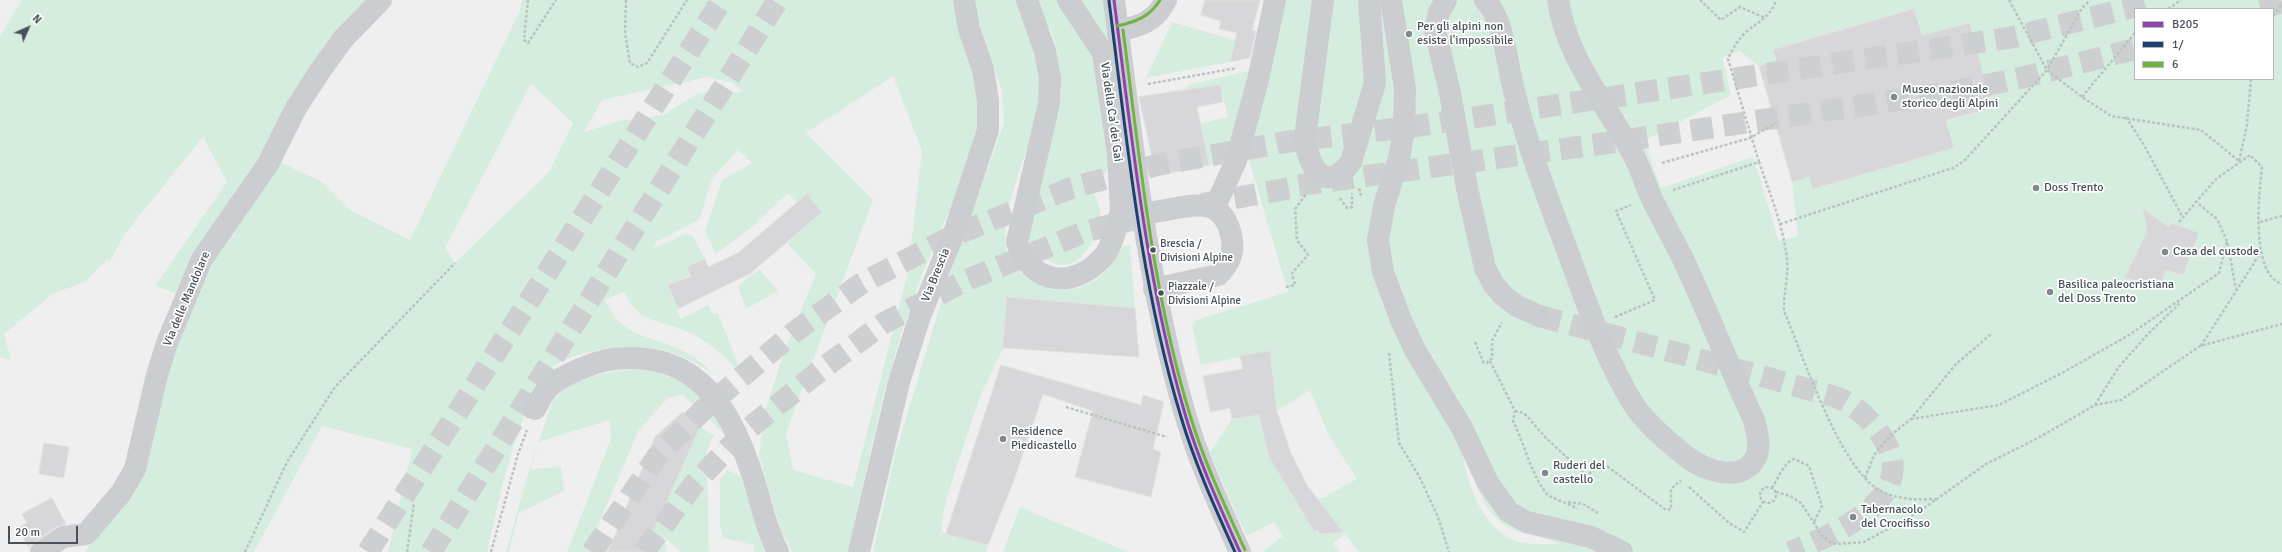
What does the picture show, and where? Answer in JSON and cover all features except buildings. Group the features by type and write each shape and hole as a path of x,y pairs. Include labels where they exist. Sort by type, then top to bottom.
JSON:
{"street":[{"name":"Via delle Mandolare","path":"40,552 63,537 86,534 129,482 142,446 157,376 165,350 202,259 268,164 296,108 320,71 343,39 381,0"},
{"name":"Via Brescia","path":"859,552 899,382 920,316 954,233 988,130 988,101 983,69 968,28 964,0"},
{"path":"1027,0 1045,51 1050,78 1049,103 1018,235 1018,242 1022,256 1029,266 1039,273 1064,279 1079,275 1103,257 1108,250 1120,212 1143,213 1204,204 1214,208 1224,215 1229,225 1233,249 1230,261 1224,270 1218,275 1154,289"},
{"name":"Via della Ca' dei Gai","path":"1068,0 1103,53 1118,154 1120,212"},
{"path":"1114,0 1154,289 1186,415 1210,486 1240,552"},
{"path":"1118,31 1147,23 1159,12 1166,0"},
{"path":"1214,208 1236,161 1264,58 1274,0"},
{"path":"1323,0 1305,138 1308,158 1317,172 1322,176 1330,178 1337,176 1351,162 1372,98 1376,71 1368,0"},
{"path":"1391,0 1405,88 1404,131 1399,158 1384,206 1378,240 1383,272 1401,320 1419,357 1462,428 1488,483 1509,512 1527,522 1591,537 1622,552"},
{"path":"1446,0 1439,12 1435,30 1450,93 1467,188 1485,268 1494,285 1504,296 1517,306 1539,316"},
{"path":"1485,0 1491,6 1499,25 1515,95 1545,195 1596,331 1632,403 1666,439 1694,463 1717,472 1744,470 1753,462 1757,455 1758,435 1754,420 1683,259 1651,198 1623,134 1584,70 1569,39 1558,0"},
{"path":"535,409 548,388 568,375 610,360 645,358 685,371 708,390 733,423 778,552"}],"path":[{"path":"528,0 524,32 524,40 528,43 556,0"},
{"path":"626,0 628,51 630,63 638,67 647,64 687,0"},
{"path":"1700,0 1721,20 1740,7 1766,18"},
{"path":"1776,0 1766,18 1744,34 1733,47 1728,58 1750,138 1780,224 1787,261 1783,297 1784,311 1828,418 1849,458 1865,478 1876,488 1895,497 1938,499"},
{"path":"2009,0 2047,70 2082,97 2111,116 2126,117 2201,130 2239,161"},
{"path":"1780,224 1953,168 1964,161 2047,70 2082,8 2090,0"},
{"path":"2169,8 2181,0"},
{"path":"2274,15 2282,4"},
{"path":"2082,97 2134,34"},
{"path":"1146,84 1236,68 1264,58"},
{"path":"2239,161 2248,126 2251,80"},
{"path":"2126,117 2144,145 2184,218"},
{"path":"1665,162 1750,138 1776,123"},
{"path":"2179,222 2184,218 2195,201 2216,179 2239,161 2250,155 2262,167 2259,198 2261,252 2270,276 2282,284"},
{"path":"1618,324 1615,317 1655,300 1616,211 1759,162"},
{"path":"1286,287 1295,284 1292,273 1308,255 1297,240 1295,209 1308,191 1322,176"},
{"path":"2195,201 2217,219 2227,241 2236,289"},
{"path":"2260,222 2282,216"},
{"path":"1911,419 1999,405 2129,335 2184,299 2219,273 2227,241"},
{"path":"2200,346 2261,252"},
{"path":"245,552 287,462 335,387 455,263"},
{"path":"2095,405 2118,368 2147,335 2184,299"},
{"path":"1475,342 1482,362 1486,364 1490,361 1492,355 1492,341 1506,317"},
{"path":"1776,492 1776,498 1773,502 1768,504 1763,502 1760,498 1760,492 1764,488 1772,488 1776,492 1790,496 1801,503 1823,536 1830,542 1836,544 1864,542 1917,513 1986,464 2038,438 2095,405 2122,400 2200,346 2282,324"},
{"path":"1865,478 1874,455 1890,436 1911,419 1956,364 1991,334"},
{"path":"1389,346 1399,443 1419,476 1438,517 1449,552"},
{"path":"1490,361 1515,411 1513,421 1538,479"},
{"path":"1066,407 1173,438"},
{"path":"491,552 518,454 535,409"},
{"path":"1515,411 1524,413 1544,437 1585,474 1587,475 1600,467 1608,467 1666,510 1671,509 1671,489 1679,481"},
{"path":"1772,488 1784,468 1791,460 1794,459 1809,466 1822,506 1814,522"},
{"path":"1688,486 1729,523 1744,532 1763,502"},
{"path":"1566,501 1583,504 1598,513"},
{"path":"407,552 414,503"}],"green space":[{"path":"22,0 373,0 181,295 155,286 227,182 203,137 124,235 110,261 106,260 85,282 54,293 4,334 11,360 0,357 0,36"},
{"path":"522,0 953,0 973,70 981,112 966,172 923,272 901,334 882,400 848,552 792,552 781,530 759,456 764,414 786,346 816,274 787,243 822,212 807,194 797,203 788,193 752,227 716,254 705,231 722,180 752,163 738,150 712,179 699,220 656,242 654,248 685,234 693,236 705,259 688,267 690,275 668,285 681,319 708,305 713,314 718,313 748,390 743,380 729,361 702,340 681,329 654,321 641,314 630,302 624,292 605,299 611,311 627,328 686,352 714,374 689,360 667,351 631,347 599,350 580,354 555,365 538,387 527,408 518,432 503,482 487,552 388,552 412,449 322,426 254,552 86,552 91,541 112,517 166,368 212,265 218,246 277,161 321,181 350,210 410,240 520,10","holes":["893,76 922,151 908,272 853,487 793,470 786,433 873,200 806,133","708,77 732,83 743,92 711,92 697,94 663,115 619,121 584,132 602,100","531,84 573,123 549,172 455,263 445,248"]},
{"path":"975,0 1017,0 1034,51 1040,76 1041,105 1014,188 1006,223 1005,238 1010,260 1021,273 1037,283 1051,289 1067,290 1091,283 1101,276 1109,267 1119,250 1130,245 1135,308 1007,297 1003,348 980,397 955,471 944,510 941,532 988,545 986,552 873,552 895,455 948,279 1004,123 1002,90 976,15"},
{"path":"1036,0 1058,0 1095,54 1110,167 1092,189 1100,211 1099,220 1092,231 1095,238 1079,259 1073,263 1065,265 1052,263 1046,260 1035,250 1028,239 1060,73 1054,38"},
{"path":"1076,0 1103,0 1111,51"},
{"path":"1269,0 2282,0 2282,552 1359,552 1345,534 1333,543 1340,552 1262,552 1283,536 1274,522 1247,536 1210,452 1232,419 1259,415 1278,471 1299,507 1321,534 1342,532 1318,500 1357,479 1328,434 1310,390 1277,411 1270,351 1201,365 1192,326 1196,320 1288,292 1248,157","holes":["1914,9 1922,35 1970,23 1992,108 1946,120 1954,148 1813,189 1809,177 1792,182 1798,236 1779,241 1753,157 1661,188 1644,141 1731,95 1722,57 1740,51 1759,66 1776,61 1773,50","1463,455 1486,505 1500,522 1515,531 1548,539 1560,544 1534,544 1519,542 1507,537 1496,529 1487,519 1474,494 1465,468"]},
{"path":"1172,22 1235,40 1230,62 1146,78"},
{"path":"1256,69 1233,137 1224,155 1217,161 1209,165 1203,139 1158,133 1228,117 1220,85 1184,91 1188,85"},
{"path":"759,269 778,291 746,309 738,286"},
{"path":"634,369 645,369 671,377 692,390 710,407 722,432 683,395 668,398 639,430 596,530 613,538 608,552 567,552 611,439 610,420 538,442 554,400 562,392 583,380 609,372"},
{"path":"700,427 714,435 707,451 709,552 681,552 664,537 667,552 644,552"},
{"path":"537,446 531,470 561,466 564,491 519,513 509,552 506,552 528,475"},
{"path":"727,470 737,474 742,480 765,552 754,552 754,545 723,538 720,524 720,479"},
{"path":"1020,507 1128,552 1003,552"}],"tunnel":[{"path":"368,552 722,0"},
{"path":"431,552 778,0"},
{"path":"592,552 657,457 703,410 793,333 862,283 955,235 1071,188 1157,165 1286,142 1416,126 2014,37 2129,8 2152,0"},
{"path":"2264,8 2282,2"},
{"path":"1202,204 1291,188 1293,186 1600,144 1952,92 2021,78 2134,49"},
{"path":"644,552 694,484 742,434 822,369 884,323 962,282 1087,231 1135,219"},
{"path":"1539,316 1833,396 1847,402 1864,415 1881,435 1892,457 1892,477 1883,495 1868,510 1850,524 1808,545 1790,552"}],"transit line":[{"name":"B205","path":"1114,0 1134,157 1150,261 1171,363 1185,414 1197,449 1210,484 1240,552"},
{"name":"6","path":"1117,26 1130,23 1147,15 1160,0"},
{"name":"1/","path":"1109,1 1136,210 1155,315 1181,417 1206,486 1235,552"},
{"name":"6","path":"1123,30 1149,224 1166,321 1177,368 1190,415 1202,450 1215,484 1245,550"}],"place":[{"name":"Per gli alpini non esiste l'impossibile","path":"1409,34"},
{"name":"Museo nazionale storico degli Alpini","path":"1894,97"},
{"name":"Doss Trento","path":"2036,188"},
{"name":"Brescia / Divisioni Alpine","path":"1153,250"},
{"name":"Casa del custode","path":"2165,252"},
{"name":"Basilica paleocristiana del Doss Trento","path":"2050,292"},
{"name":"Piazzale / Divisioni Alpine","path":"1161,293"},
{"name":"Residence Piedicastello","path":"1003,439"},
{"name":"Ruderi del castello","path":"1545,473"},
{"name":"Tabernacolo del Crocifisso","path":"1853,517"}]}
